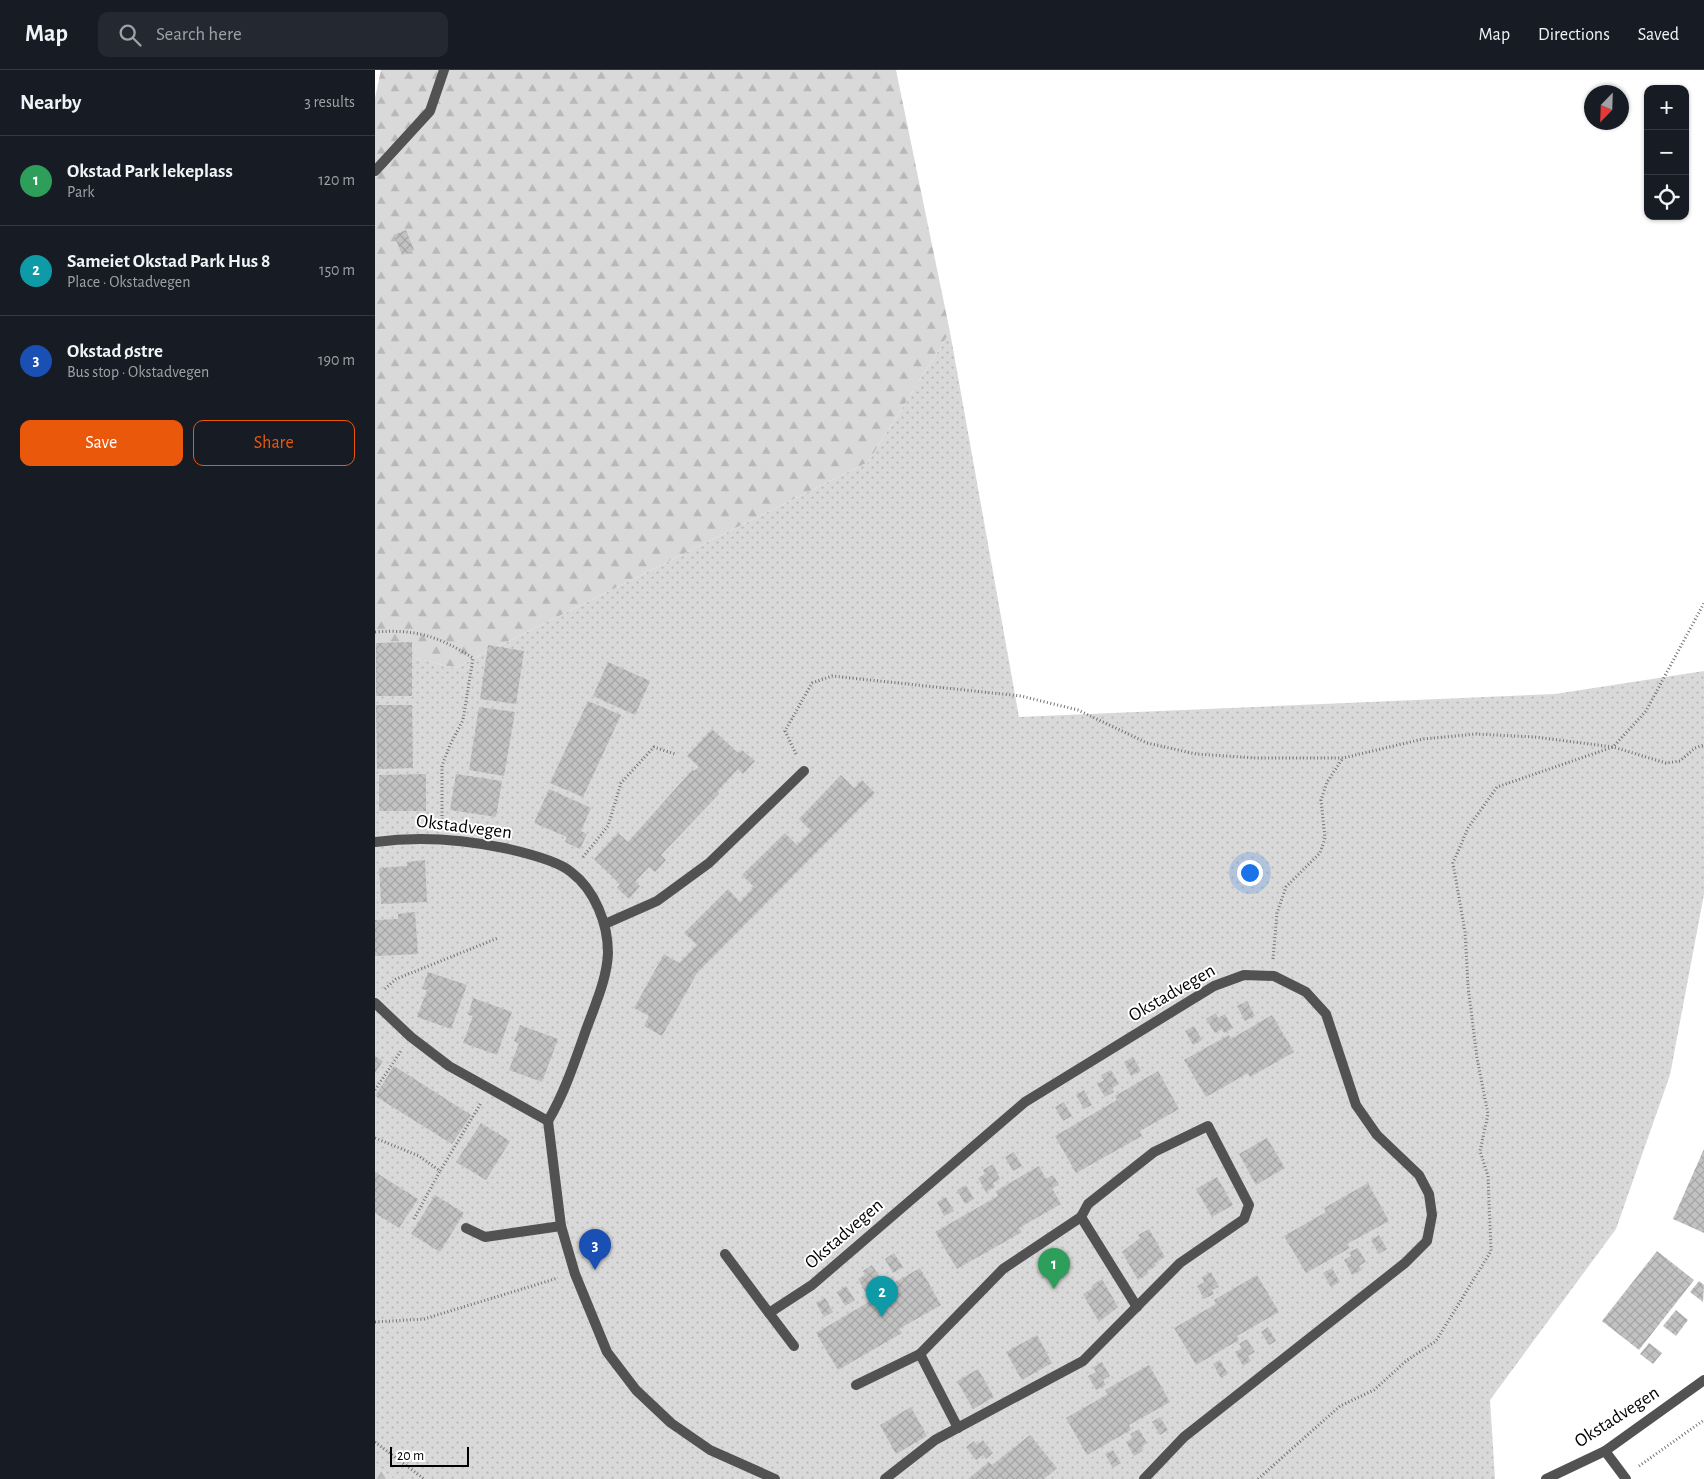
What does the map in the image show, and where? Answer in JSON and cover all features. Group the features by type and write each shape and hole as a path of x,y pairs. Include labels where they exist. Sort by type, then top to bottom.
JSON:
{"street":[{"path":"375,172 430,111 445,70"},
{"path":"605,924 657,901 709,863 804,771"},
{"name":"Okstadvegen","path":"375,842 402,838 478,842 531,854 571,871 591,895 605,924 608,954 601,988 562,1097 549,1121"},
{"name":"Okstadvegen","path":"769,1312 812,1285 1025,1102 1214,986 1244,975 1274,976 1307,992 1325,1014 1356,1105 1377,1135 1419,1175 1429,1194 1432,1215 1427,1241 1405,1263 1184,1437 1144,1479"},
{"path":"375,1003 411,1037 449,1066 549,1121 561,1226 575,1274 607,1352 636,1390 671,1423 710,1450 775,1479"},
{"path":"856,1385 920,1354 1003,1269 1081,1217 1088,1204 1154,1152 1208,1126 1249,1205 1244,1219 1180,1263 1083,1361 935,1440 885,1479"},
{"path":"1081,1217 1137,1307"},
{"path":"466,1228 485,1237 561,1226"},
{"path":"725,1254 794,1346"},
{"path":"920,1354 958,1428"},
{"name":"Okstadvegen","path":"1546,1479 1605,1451 1704,1380"},
{"path":"1605,1451 1625,1478"}],"path":[{"path":"1258,1479 1340,1406 1374,1390 1406,1361 1436,1341 1491,1251 1488,1176 1479,1151 1488,1114 1477,1058 1468,986 1465,932 1453,863 1467,828 1497,787 1613,747 1646,711 1704,603"},
{"path":"375,632 405,630 449,643 473,658 463,720 449,745 442,766 442,840"},
{"path":"804,771 785,731 812,683 832,676 1021,696 1078,710 1147,743 1196,754 1256,758 1343,758 1423,739 1476,734 1535,737 1613,747 1666,763 1680,761 1695,748 1704,745"},
{"path":"571,871 608,826 621,783 654,747 675,754"},
{"path":"1274,976 1273,949 1277,913 1286,887 1320,853 1325,838 1321,800 1327,782 1343,758"},
{"path":"382,992 396,979 498,938"},
{"path":"375,1090 411,1037"},
{"path":"415,1219 440,1170 489,1089"},
{"path":"375,1138 419,1156 440,1170"},
{"path":"375,1322 424,1319 575,1274"},
{"path":"1625,1478 1704,1420"},
{"path":"375,1442 424,1479"}],"green space":[{"path":"381,70 896,70 950,332 868,462 455,668 375,648 375,98"},
{"path":"950,332 1019,717 1555,694 1704,671 1704,894 1670,1075 1616,1229 1490,1400 1495,1479 394,1479 375,1466 375,648 455,668 868,462"},
{"path":"375,1466 394,1479 375,1479"}],"building":[{"path":"406,230 414,250 402,255 394,235"},
{"path":"412,642 412,696 376,696 376,643"},
{"path":"488,645 524,651 516,704 480,699"},
{"path":"608,662 650,681 635,715 593,696"},
{"path":"588,701 621,715 583,797 550,783"},
{"path":"376,705 412,705 413,768 377,769"},
{"path":"479,707 515,712 504,776 469,770"},
{"path":"712,729 738,753 742,750 755,761 743,774 738,769 717,792 719,794 661,855 666,860 655,872 649,867 635,882 640,886 629,899 617,888 620,884 594,859 618,833 628,842 693,769 694,771 699,767 687,756"},
{"path":"426,774 426,811 379,811 379,775"},
{"path":"456,774 502,781 496,817 450,810"},
{"path":"841,775 854,788 862,780 875,793 697,973 662,1036 644,1026 649,1016 634,1008 664,954 679,963 697,945 684,933 728,889 740,902 754,887 742,875 785,833 797,845 811,831 799,819"},
{"path":"549,789 591,808 581,831 587,834 580,849 565,842 567,837 534,823"},
{"path":"425,860 427,902 381,904 379,868 407,866 407,862"},
{"path":"415,912 418,954 375,956 375,920 398,919 398,914"},
{"path":"428,972 467,985 451,1029 417,1017 427,990 422,989"},
{"path":"473,998 512,1012 497,1055 463,1043 473,1016 468,1015"},
{"path":"1247,1001 1255,1016 1245,1021 1237,1006"},
{"path":"1216,1013 1218,1018 1225,1014 1233,1028 1224,1033 1222,1029 1215,1033 1206,1019"},
{"path":"1272,1015 1294,1052 1250,1077 1248,1073 1206,1097 1184,1060 1229,1035 1231,1039"},
{"path":"520,1025 558,1039 542,1082 509,1070 519,1043 514,1041"},
{"path":"1194,1026 1202,1040 1193,1045 1185,1031"},
{"path":"375,1056 383,1061 375,1073"},
{"path":"1133,1057 1141,1071 1131,1076 1124,1062"},
{"path":"394,1066 471,1115 452,1144 375,1096"},
{"path":"1111,1070 1119,1084 1112,1088 1114,1092 1105,1097 1097,1084 1104,1080 1101,1075"},
{"path":"1158,1071 1179,1109 1140,1131 1142,1136 1076,1173 1055,1136 1117,1100 1115,1096"},
{"path":"1084,1090 1092,1105 1084,1109 1076,1095"},
{"path":"1064,1102 1072,1116 1063,1121 1055,1107"},
{"path":"481,1123 510,1141 486,1180 456,1162"},
{"path":"1267,1138 1285,1168 1256,1185 1239,1154"},
{"path":"1704,1149 1704,1233 1673,1219"},
{"path":"1014,1152 1022,1166 1013,1171 1005,1157"},
{"path":"993,1164 1000,1179 993,1183 995,1187 986,1192 978,1178 985,1174 983,1170"},
{"path":"1039,1166 1046,1179 1053,1175 1059,1185 1052,1188 1061,1204 1019,1228 1022,1232 957,1269 935,1232 998,1196 996,1191"},
{"path":"375,1172 418,1199 399,1228 375,1213"},
{"path":"1217,1177 1233,1205 1212,1217 1196,1189"},
{"path":"1368,1183 1389,1221 1347,1244 1350,1248 1306,1273 1284,1236 1326,1212 1324,1208"},
{"path":"966,1185 974,1199 965,1204 957,1190"},
{"path":"435,1195 464,1213 440,1252 411,1234"},
{"path":"946,1197 954,1211 944,1216 937,1202"},
{"path":"1149,1229 1165,1257 1155,1263 1156,1266 1147,1271 1148,1274 1138,1280 1122,1252 1140,1238 1138,1235"},
{"path":"1379,1235 1387,1249 1379,1254 1371,1240"},
{"path":"1358,1248 1366,1262 1359,1266 1362,1270 1352,1275 1344,1260 1351,1256 1349,1252"},
{"path":"1657,1251 1694,1280 1639,1350 1602,1321"},
{"path":"894,1253 903,1267 893,1273 885,1259"},
{"path":"872,1265 881,1279 874,1284 876,1288 866,1293 858,1279 865,1275 863,1271"},
{"path":"920,1268 941,1305 899,1329 902,1333 838,1370 816,1333 879,1296 876,1293"},
{"path":"1332,1268 1340,1282 1331,1287 1323,1273"},
{"path":"1211,1272 1219,1287 1212,1290 1214,1294 1204,1299 1197,1286 1204,1282 1202,1277"},
{"path":"1257,1275 1279,1312 1237,1336 1239,1340 1196,1365 1174,1328 1216,1304 1214,1300"},
{"path":"1102,1279 1118,1307 1099,1322 1083,1294"},
{"path":"1699,1281 1704,1285 1703,1302 1690,1292"},
{"path":"846,1286 855,1300 845,1306 837,1292"},
{"path":"825,1298 833,1312 824,1317 816,1303"},
{"path":"1676,1310 1688,1320 1676,1336 1663,1326"},
{"path":"1268,1327 1276,1341 1269,1345 1261,1332"},
{"path":"1037,1335 1052,1363 1022,1380 1006,1352"},
{"path":"1247,1339 1255,1352 1248,1356 1251,1361 1243,1366 1235,1352 1242,1348 1239,1344"},
{"path":"1649,1343 1662,1353 1653,1364 1640,1354"},
{"path":"1220,1360 1228,1374 1221,1378 1213,1364"},
{"path":"1102,1362 1110,1376 1103,1380 1106,1385 1096,1390 1088,1376 1096,1372 1093,1367"},
{"path":"1149,1365 1170,1402 1129,1425 1131,1430 1087,1455 1066,1418 1108,1394 1105,1390"},
{"path":"978,1369 994,1397 973,1409 957,1381"},
{"path":"911,1407 927,1436 896,1454 880,1425"},
{"path":"1160,1417 1168,1430 1160,1435 1152,1422"},
{"path":"1139,1429 1147,1443 1141,1447 1143,1451 1134,1456 1126,1442 1133,1438 1130,1434"},
{"path":"1030,1435 1057,1468 1044,1479 968,1479 989,1462 992,1465"},
{"path":"983,1440 993,1453 986,1459 983,1455 976,1460 966,1447 974,1441 977,1445"},
{"path":"1113,1450 1121,1463 1113,1468 1105,1454"}],"place":[{"name":"Okstad østre","path":"595,1270"},
{"name":"Okstad Park lekeplass","path":"1054,1289"},
{"name":"Sameiet Okstad Park Hus 8","path":"882,1317"}]}
